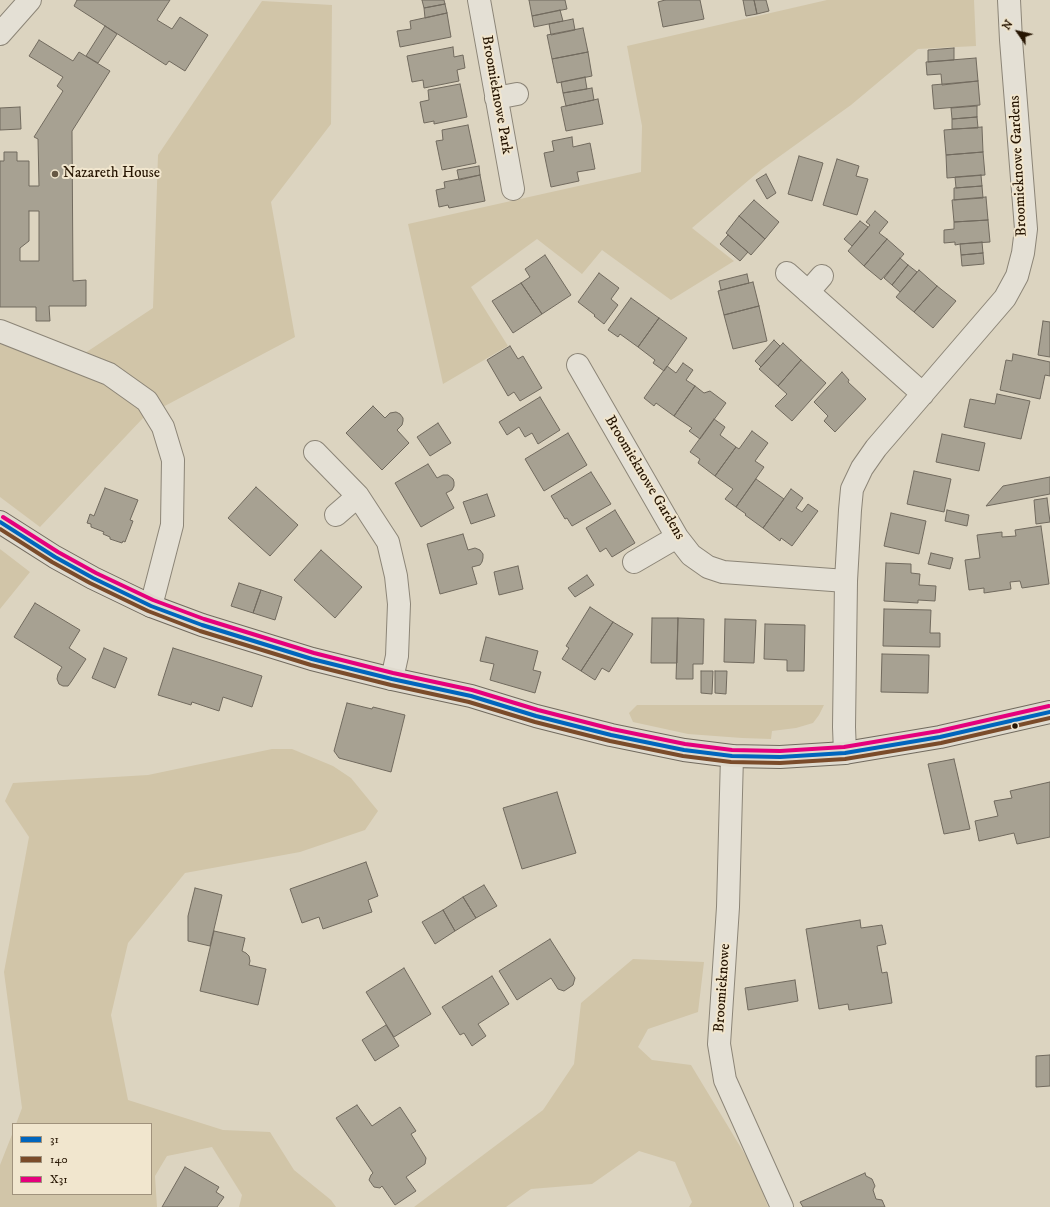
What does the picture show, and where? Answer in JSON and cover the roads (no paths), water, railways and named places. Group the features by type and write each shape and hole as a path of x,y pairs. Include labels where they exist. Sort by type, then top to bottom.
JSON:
{"main road":[{"path":"0,522 61,561 93,578 152,606 202,625 312,659 392,679 471,696 536,716 611,736 684,750 732,756 780,757 845,753 940,737 1050,712"}],"street":[{"path":"0,34 30,0"},
{"name":"Broomieknowe Park","path":"479,0 513,189"},
{"name":"Broomieknowe Gardens","path":"845,753 846,581 852,489 862,468 876,448 1005,298 1017,276 1023,252 1026,230 1009,0"},
{"path":"496,98 517,94"},
{"path":"787,273 923,394"},
{"path":"808,292 822,276"},
{"path":"0,331 109,374 147,401 163,427 173,460 172,524 152,606"},
{"name":"Broomieknowe Gardens","path":"578,365 677,537 692,554 708,567 723,572 846,581"},
{"path":"315,452 358,496 388,542 396,576 399,604 397,656 392,679"},
{"path":"336,515 358,496"},
{"path":"634,562 677,537"},
{"name":"Broomieknowe","path":"732,756 728,907 719,1044 725,1080 782,1207"}],"place":[{"name":"Nazareth House","path":"55,174"}]}
